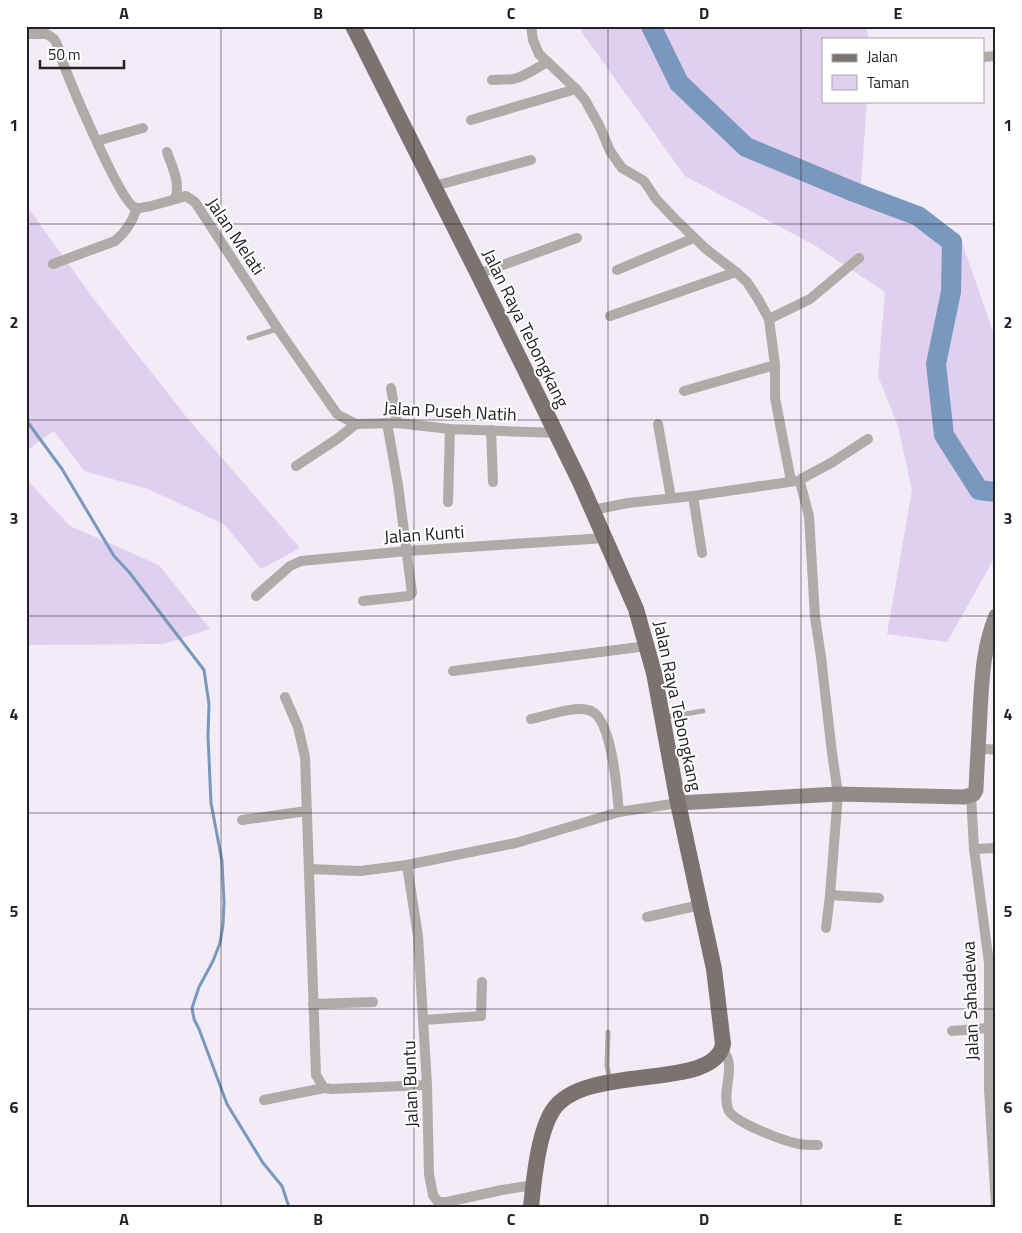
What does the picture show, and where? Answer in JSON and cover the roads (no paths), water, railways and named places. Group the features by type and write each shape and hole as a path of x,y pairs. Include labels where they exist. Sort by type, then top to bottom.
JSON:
{"main road":[{"name":"Jalan Raya Tebongkang","path":"353,26 556,433 606,538 636,608 647,646 663,718 678,803 714,968 723,1037 722,1050"},
{"path":"678,803 838,794 971,796 976,790 982,672 985,649 996,616"},
{"path":"531,1207 545,1124 563,1098 588,1087 610,1082 693,1070 716,1059 722,1050"}],"street":[{"path":"531,26 538,54 576,89 585,100 600,127 610,151 622,168 644,181 656,198 694,238 746,282 769,319 775,365 774,398 795,482 809,516 815,617 822,657 838,794 826,928"},
{"path":"26,34 47,34 54,39 120,189 133,206 137,208 133,218 115,241 53,264"},
{"path":"492,80 517,78 547,62"},
{"path":"471,120 576,89"},
{"path":"97,140 143,128"},
{"path":"167,152 177,182 178,190 174,199"},
{"path":"434,186 532,160"},
{"name":"Jalan Melati","path":"137,208 186,196 195,202 278,329 337,414 344,418"},
{"path":"478,274 577,238"},
{"path":"617,270 694,238"},
{"path":"769,319 810,299 859,258"},
{"path":"610,316 736,272"},
{"path":"684,391 775,365"},
{"path":"363,601 409,596 412,593 392,423 391,388"},
{"name":"Jalan Puseh Natih","path":"344,418 356,424 392,423 450,429 556,433"},
{"path":"296,466 356,424"},
{"path":"658,424 671,498"},
{"path":"448,502 450,429"},
{"path":"492,430 493,482"},
{"path":"593,510 628,503 795,482 831,463 868,439"},
{"path":"693,496 702,553"},
{"name":"Jalan Kunti","path":"256,596 290,566 301,561 407,551 606,538"},
{"path":"453,671 647,646"},
{"path":"285,697 298,727 305,757 315,1067 319,1081 324,1088"},
{"path":"531,719 577,709 590,710 597,713 602,720 608,740 619,812"},
{"path":"978,748 996,750"},
{"name":"Jalan Sahadewa","path":"971,796 974,849 992,962 988,1028 996,1207"},
{"path":"310,869 360,871 408,865 516,843 619,812 678,803"},
{"path":"242,820 307,811"},
{"path":"974,849 996,848"},
{"name":"Jalan Buntu","path":"408,865 418,936 424,1020 429,1174 436,1204 534,1185"},
{"path":"830,894 879,898"},
{"path":"647,917 700,906"},
{"path":"424,1020 481,1016 482,982"},
{"path":"313,1004 373,1002"},
{"path":"952,1031 988,1028"},
{"path":"722,1050 730,1061 726,1096 728,1110 734,1118 783,1140 800,1144 818,1145"},
{"path":"264,1100 324,1088 427,1085"}],"lane":[{"path":"249,338 278,329"},
{"path":"663,718 704,711"},
{"path":"608,1032 607,1066 610,1082"}],"waterway":[{"path":"651,26 679,83 746,147 854,192 918,216 952,242 951,292 936,364 944,435 979,490 996,492"},
{"path":"26,420 62,469 114,556 129,572 204,670 209,704 208,736 211,803 222,861 224,902 220,943 199,987 192,1008 194,1019 227,1104 263,1163 282,1186 289,1207"}]}
